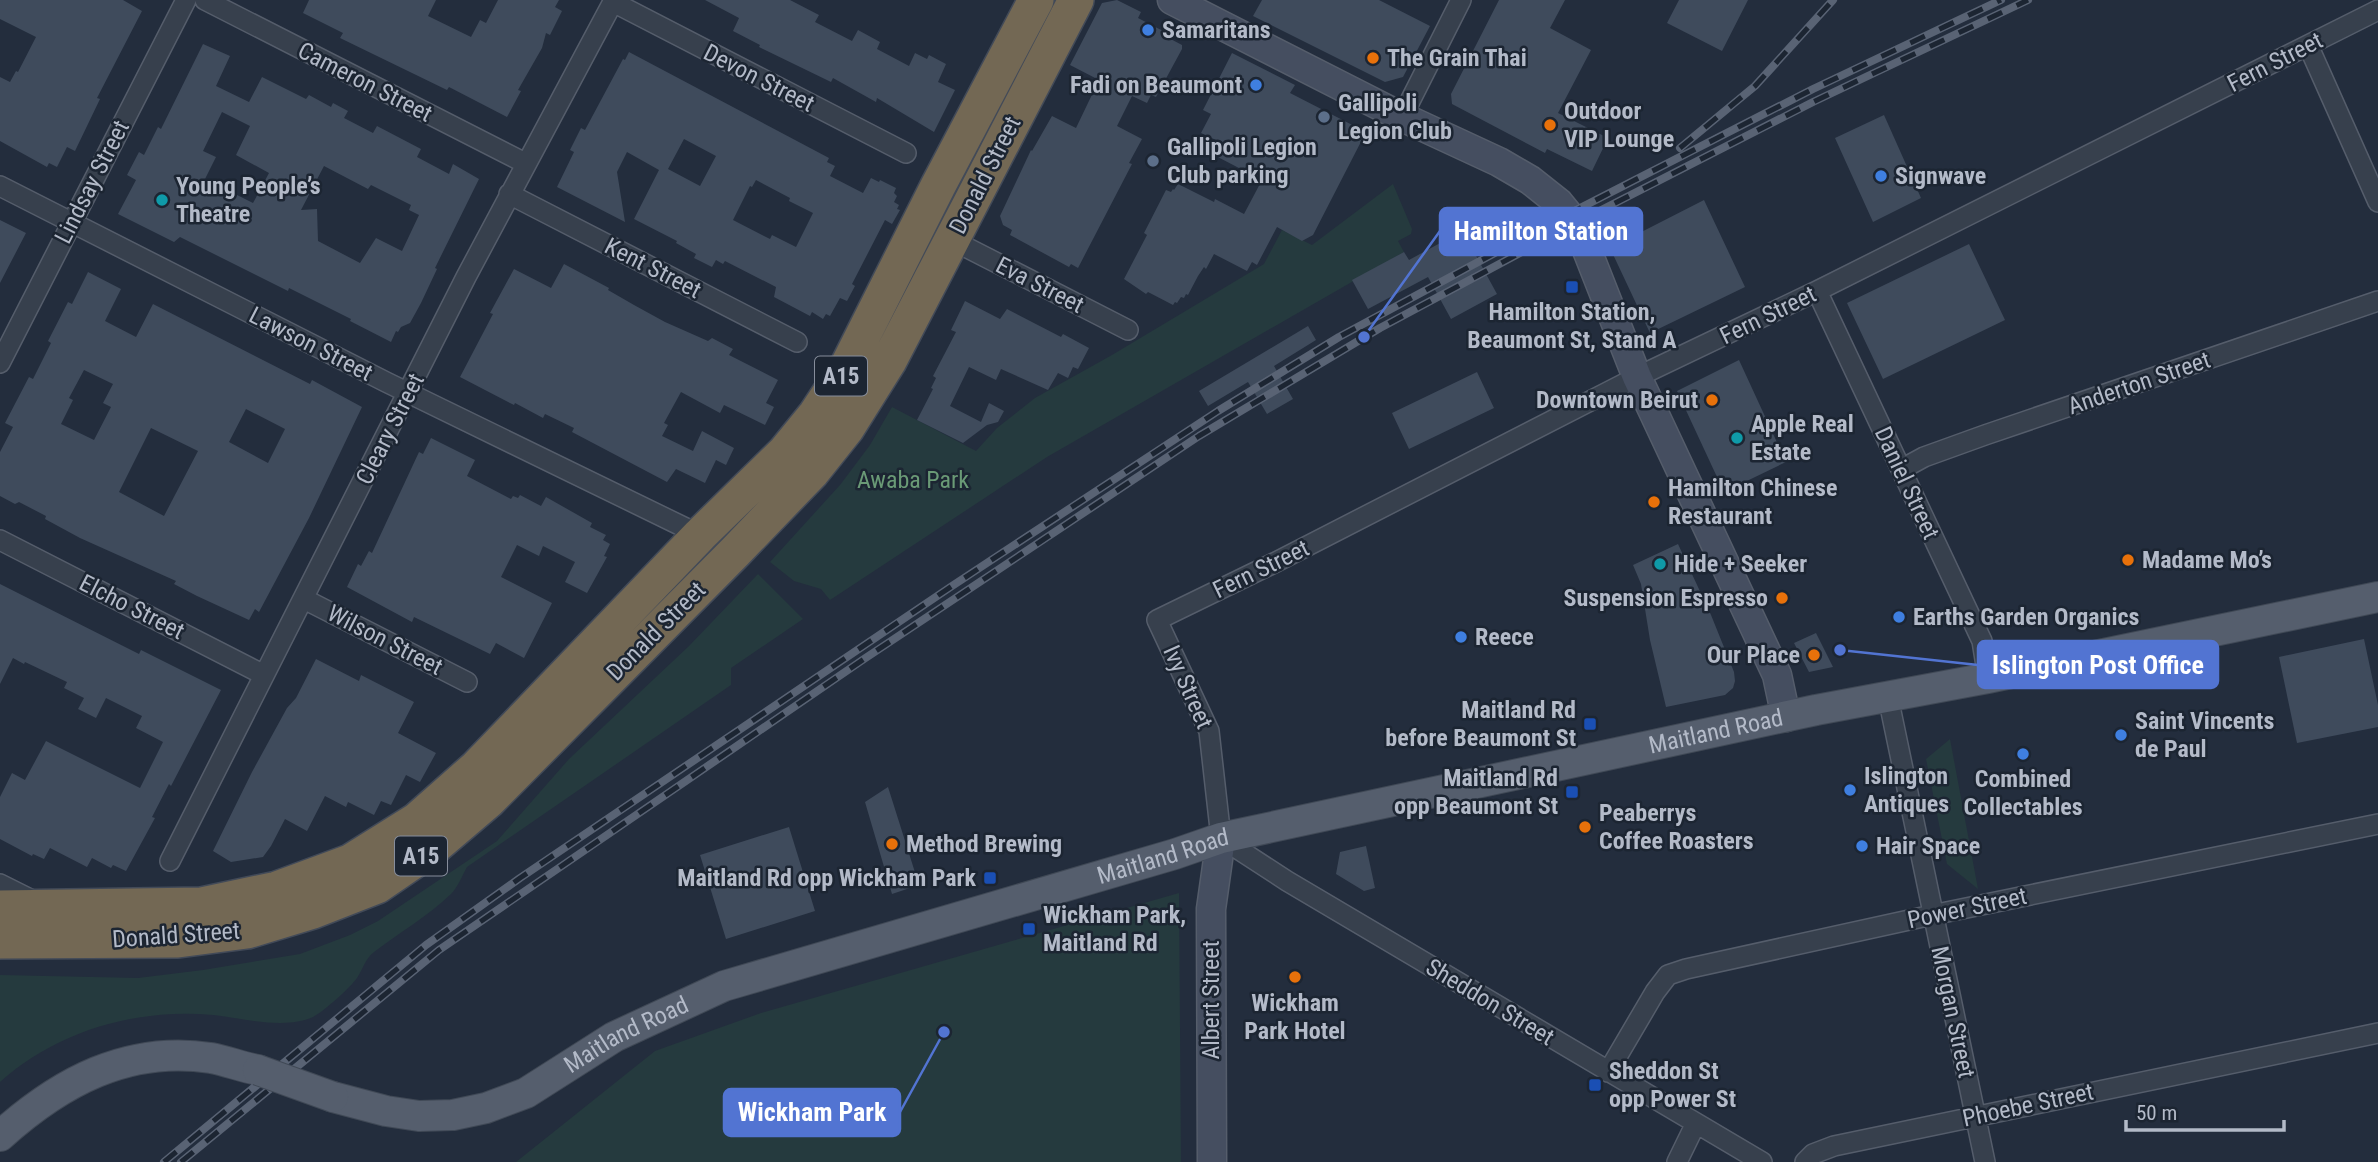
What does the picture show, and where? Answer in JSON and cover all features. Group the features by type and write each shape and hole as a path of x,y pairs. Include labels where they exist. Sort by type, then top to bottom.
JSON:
{"highway":[{"name":"Donald Street","path":"47,908 201,905 277,889 350,862 417,820 477,767 785,452 816,414 848,367 1036,0"},
{"name":"Donald Street","path":"0,941 178,940 247,931 313,911 377,886 434,847 488,801 735,552 811,472 847,428 889,361 1076,0"},
{"path":"700,536 735,552"},
{"name":"A15","path":"0,908 47,908"}],"main road":[{"path":"1172,0 1515,171 1559,203 1585,245 1637,377 1777,675 1786,717"},
{"name":"Maitland Road","path":"0,1136 27,1112 63,1087 97,1071 131,1061 169,1056 210,1058 258,1070 333,1097 386,1111 419,1116 453,1115 486,1108 526,1093 614,1037 724,986 1163,858 1221,838 1786,717 2378,597"},
{"name":"Albert Street","path":"1212,1162 1211,909 1221,838"}],"street":[{"name":"Lindsay Street","path":"0,363 186,0"},
{"name":"Cameron Street","path":"205,0 525,163"},
{"path":"1402,117 1461,0"},
{"name":"Cleary Street","path":"170,861 509,194 613,1"},
{"name":"Devon Street","path":"613,1 906,153"},
{"name":"Fern Street","path":"1157,620 1299,551 1637,377 1816,291 2378,10"},
{"path":"2308,45 2378,202"},
{"name":"Lawson Street","path":"0,186 409,393 700,536"},
{"name":"Kent Street","path":"509,194 797,342"},
{"name":"Eva Street","path":"952,240 1128,330"},
{"name":"Daniel Street","path":"1816,291 1982,641 1988,678"},
{"name":"Anderton Street","path":"1902,468 1985,435 2378,301"},
{"name":"Elcho Street","path":"0,540 264,675"},
{"name":"Wilson Street","path":"304,599 467,681"},
{"name":"Ivy Street","path":"1157,620 1209,731 1221,838"},
{"name":"Morgan Street","path":"1888,697 1985,1162"},
{"name":"Power Street","path":"1608,1072 1655,992 1668,975 1686,969 1933,915 2378,824"},
{"name":"Sheddon Street","path":"1221,838 1287,881 1762,1162"},
{"path":"0,884 47,908"},
{"name":"Phoebe Street","path":"1805,1162 1813,1154 1834,1146 2378,1033"},
{"path":"1677,1162 1696,1123"}],"green space":[{"name":"Awaba Park","path":"1393,184 1412,229 1411,234 1398,241 1404,252 1047,457 830,600 821,589 794,581 770,562 840,485 870,445 892,407 976,451 997,428 1035,398 1264,264 1282,230 1312,245"},
{"path":"758,574 803,619 731,668 731,685 467,867 451,894 371,955 354,982 313,1017 290,1023 184,1014 127,1020 99,1027 46,1049 0,1082 0,975 138,978 203,970 300,954 378,921 497,841 569,759 689,646"},
{"path":"1950,739 1978,889 1947,864 1926,759"},
{"path":"1179,893 1181,1162 516,1162 655,1051 761,1013"}],"building":[{"path":"0,0 123,0 142,11 97,98 100,99 75,151 67,147 57,167 49,163 47,167 0,141 0,77 10,82 36,37 0,19"},
{"path":"309,0 436,0 428,16 471,37 480,20 486,23 498,0 559,0 555,7 562,11 550,35 546,33 542,48 518,90 521,91 507,117 449,87 447,90 340,38 343,33 303,13"},
{"path":"705,0 790,0 819,15 815,22 852,41 858,30 880,42 877,49 909,66 915,53 927,59 929,55 946,64 938,82 955,90 934,132 877,98 876,102 833,78 831,82 759,47 760,45 733,31 739,18"},
{"path":"1117,0 1141,12 1138,18 1165,32 1163,35 1182,45 1182,49 1156,97 1151,95 1147,103 1132,96 1117,126 1142,139 1129,163 1132,164 1078,268 1071,264 1069,267 1010,235 1012,230 1003,225 1000,216 1031,150 1052,116 1076,128 1099,80 1070,65 1102,3"},
{"path":"1262,0 1379,0 1430,26 1403,77 1385,82 1253,16"},
{"path":"1499,0 1565,0 1550,28 1591,50 1558,113 1608,138 1592,171 1547,149 1545,153 1452,104 1451,94"},
{"path":"1679,0 1748,0 1722,51 1667,23"},
{"path":"203,44 230,56 216,86 249,102 262,77 306,99 309,95 331,107 333,103 348,111 344,118 373,133 377,126 421,149 417,157 449,174 453,164 479,179 435,268 437,269 421,303 410,323 396,331 391,342 289,288 288,291 180,237 174,242 118,214 136,180 127,175 139,152 144,155 158,127 161,129","holes":["222,112 250,126 236,155 269,173 253,203 205,179 216,157 203,151","324,166 368,189 371,185 411,205 409,210 419,215 402,251 376,238 360,263 318,241 317,209 301,210"]},
{"path":"629,52 829,158 827,162 835,166 830,176 863,193 871,178 896,188 894,193 897,196 894,202 899,205 897,209 900,210 892,224 885,220 852,284 855,286 847,301 840,298 830,316 826,314 823,319 812,312 810,316 774,297 776,287 725,261 723,264 716,260 712,267 694,258 696,254 676,243 677,241 634,219 659,170 627,152 617,172 625,222 557,187 574,152 570,150 581,128 585,130 623,59 625,60","holes":["684,139 716,156 700,186 668,169","756,180 813,213 796,247 772,235 770,239 733,220 750,186 752,187"]},
{"path":"1232,53 1295,85 1290,93 1366,132 1313,235 1302,241 1277,227 1257,265 1252,262 1247,271 1214,254 1188,295 1181,297 1173,305 1148,292 1146,294 1124,279 1166,190 1171,192 1178,184 1244,214 1262,180 1212,154 1218,141 1201,133 1211,114 1203,110"},
{"name":"Signwave","path":"1884,115 1921,198 1873,222 1835,138"},
{"path":"1704,200 1745,287 1650,333 1610,248"},
{"path":"0,220 26,233 0,283"},
{"path":"1475,224 1487,245 1474,252 1497,294 1451,319 1428,277 1368,309 1352,280 1404,252 1409,260"},
{"path":"1969,244 2005,320 1883,379 1847,303"},
{"path":"564,264 665,322 708,341 712,338 733,349 729,355 778,380 766,403 774,407 765,425 724,405 720,413 681,392 664,423 668,425 662,436 693,451 702,431 734,448 726,465 716,460 705,483 676,469 667,482 572,432 574,428 545,414 543,418 460,377 514,269 551,288"},
{"path":"88,272 121,289 105,321 136,337 153,304 310,384 312,380 362,407 309,518 259,612 255,609 249,620 174,584 176,581 80,538 19,502 15,504 0,496 0,452 13,427 5,423 29,377 33,379 68,302 72,304","holes":["84,370 113,384 103,403 111,407 94,440 61,424 73,400 69,398","246,409 285,429 268,463 229,442","151,428 198,451 164,516 119,492"]},
{"path":"965,301 1000,319 1007,309 1089,348 1078,369 1073,367 1068,378 1058,373 1048,390 1001,369 996,380 969,367 950,406 981,422 989,403 1004,411 998,422 987,425 963,443 917,420 933,389 931,388 936,378 933,376 956,332 951,330"},
{"path":"1308,326 1316,340 1274,366 1293,399 1267,414 1248,382 1208,406 1199,391"},
{"path":"1739,360 1786,462 1724,492 1677,391"},
{"path":"1477,372 1494,408 1409,449 1392,413"},
{"path":"431,438 475,460 467,476 511,499 520,495 541,506 546,497 592,523 590,527 606,535 603,540 610,544 604,556 607,557 587,593 565,582 575,562 543,546 539,556 517,545 501,577 552,603 524,658 496,643 490,654 414,617 412,622 347,587 358,564 361,566 369,551 372,553 419,452 423,454"},
{"path":"1678,544 1711,615 1734,672 1735,681 1733,688 1725,695 1666,707 1650,640 1641,584 1633,565"},
{"path":"0,584 139,654 141,650 221,690 171,786 169,784 152,817 155,818 126,871 113,865 111,868 92,858 87,867 50,848 44,859 33,854 32,856 0,839 0,797 12,773 25,780 46,741 140,788 163,742 136,728 142,716 106,698 96,718 78,709 84,698 64,688 67,682 25,662 24,664 13,658 0,684"},
{"name":"Our Place","path":"1816,633 1833,667 1809,672 1794,643"},
{"path":"2364,639 2378,705 2378,727 2297,743 2279,657"},
{"path":"316,659 359,681 361,675 414,702 398,733 436,753 420,782 406,775 391,805 381,801 374,815 348,802 346,807 325,796 307,831 285,819 263,857 231,862 213,851 252,772"},
{"name":"Method Brewing","path":"888,787 919,885 892,894 865,802"},
{"path":"789,827 815,911 726,939 700,855"},
{"path":"1366,846 1375,888 1364,891 1336,874 1340,852"}],"railway":[{"path":"1680,148 1755,86 1833,0"},
{"path":"164,1162 426,945 520,878 952,586 1218,411 1339,337 1543,227 1813,89 2001,0"},
{"path":"181,1162 439,950 864,659 1199,436 1380,328 1574,224 1813,102 2028,0"}],"place":[{"name":"Samaritans","path":"1148,30"},
{"name":"The Grain Thai","path":"1373,58"},
{"name":"Fadi on Beaumont","path":"1256,85"},
{"name":"Gallipoli Legion Club","path":"1324,117"},
{"name":"Outdoor VIP Lounge","path":"1550,125"},
{"name":"Gallipoli Legion Club parking","path":"1153,161"},
{"name":"Signwave","path":"1881,176"},
{"name":"Young People’s Theatre","path":"162,200"},
{"name":"Hamilton Station, Beaumont St, Stand A","path":"1572,287"},
{"name":"Hamilton Station","path":"1364,337"},
{"name":"Downtown Beirut","path":"1712,400"},
{"name":"Apple Real Estate","path":"1737,438"},
{"name":"Hamilton Chinese Restaurant","path":"1654,502"},
{"name":"Madame Mo’s","path":"2128,560"},
{"name":"Hide + Seeker","path":"1660,564"},
{"name":"Suspension Espresso","path":"1782,598"},
{"name":"Earths Garden Organics","path":"1899,617"},
{"name":"Reece","path":"1461,637"},
{"name":"Islington Post Office","path":"1840,650"},
{"name":"Our Place","path":"1814,655"},
{"name":"Maitland Rd before Beaumont St","path":"1590,724"},
{"name":"Saint Vincents de Paul","path":"2121,735"},
{"name":"Combined Collectables","path":"2023,754"},
{"name":"Islington Antiques","path":"1850,790"},
{"name":"Maitland Rd opp Beaumont St","path":"1572,792"},
{"name":"Peaberrys Coffee Roasters","path":"1585,827"},
{"name":"Method Brewing","path":"892,844"},
{"name":"Hair Space","path":"1862,846"},
{"name":"Maitland Rd opp Wickham Park","path":"990,878"},
{"name":"Wickham Park, Maitland Rd","path":"1029,929"},
{"name":"Wickham Park Hotel","path":"1295,977"},
{"name":"Wickham Park","path":"944,1032"},
{"name":"Sheddon St opp Power St","path":"1595,1085"}]}
